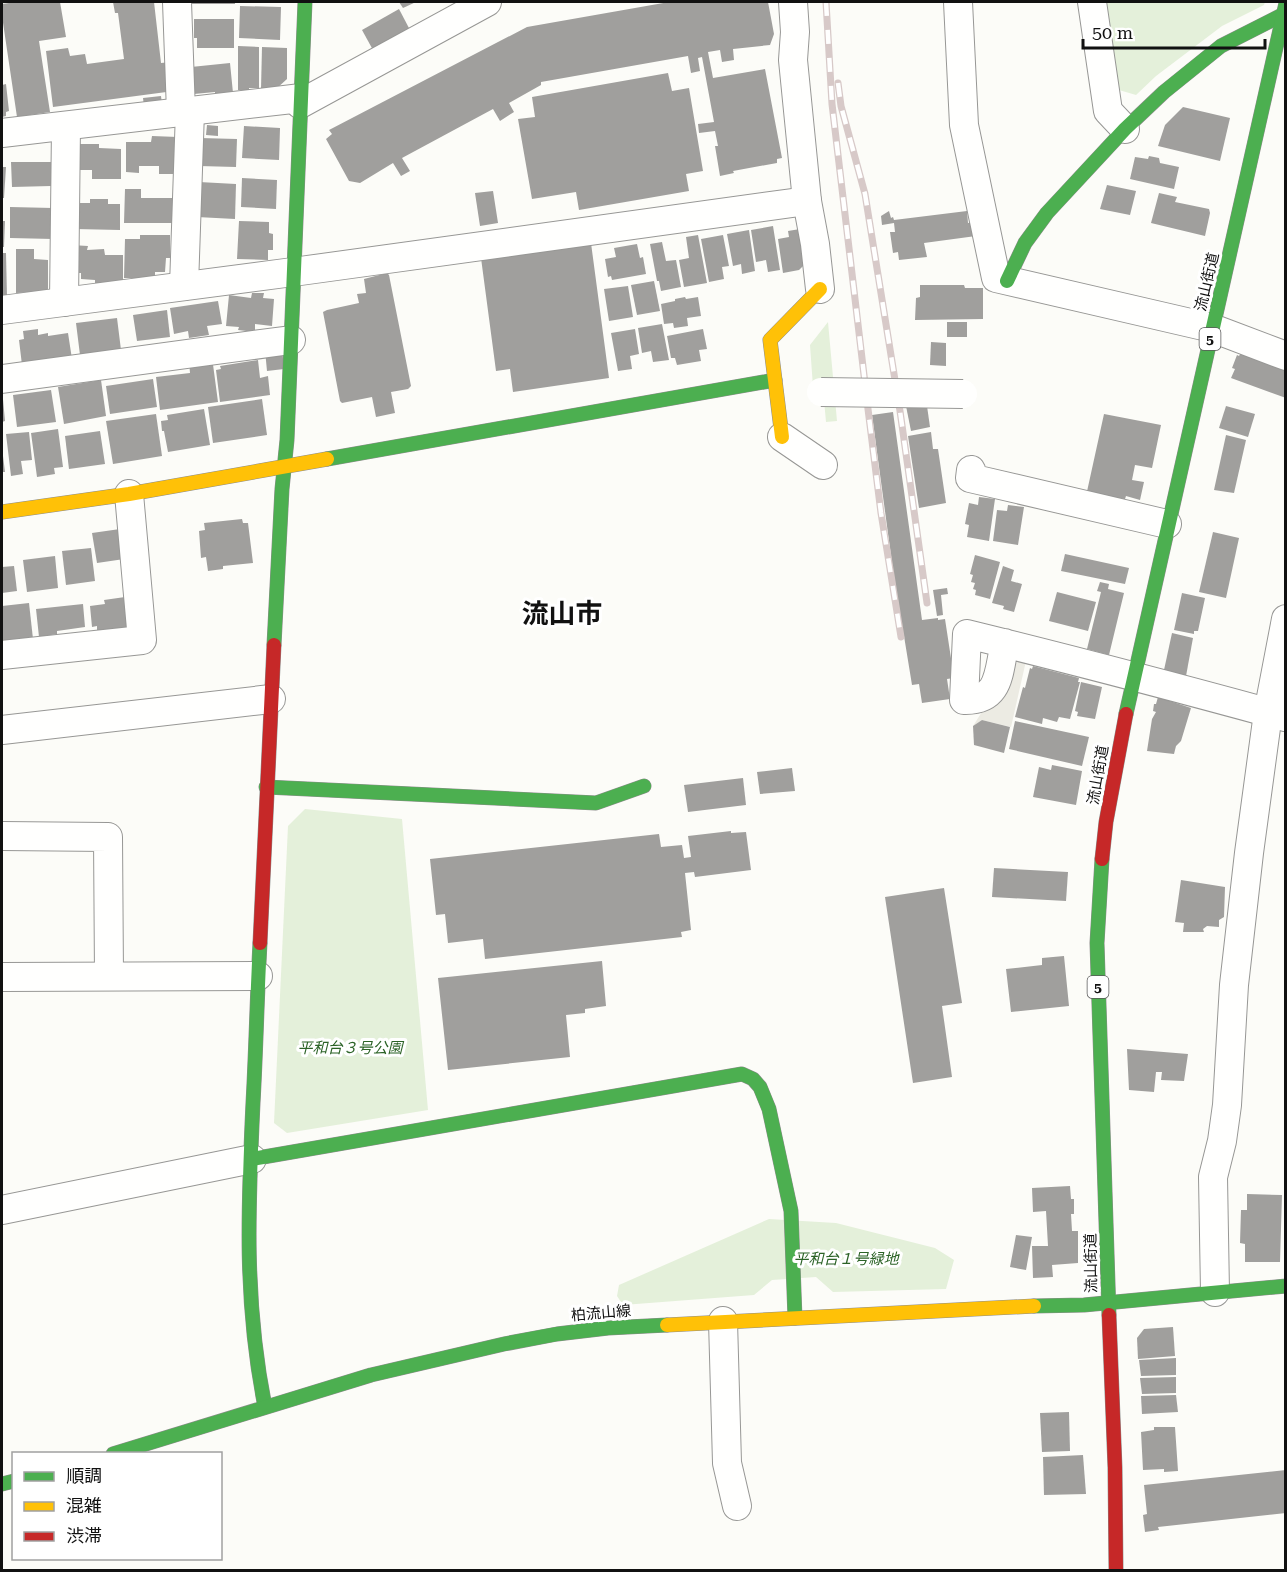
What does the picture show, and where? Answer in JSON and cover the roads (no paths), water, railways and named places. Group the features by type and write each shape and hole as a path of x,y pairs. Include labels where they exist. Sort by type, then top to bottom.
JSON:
{"street":[{"path":"177,2 185,111 184,286"},
{"path":"265,1407 255,1364 250,1297 252,1159 266,788 285,467 305,2"},
{"path":"2,133 185,111 300,101 487,2"},
{"path":"793,2 795,32 793,60 807,201 815,244 819,288 770,340 782,437 823,465"},
{"path":"958,2 964,124 996,278 1212,328 1286,356"},
{"path":"1092,2 1108,111 1125,129"},
{"path":"1014,283 1025,243 1047,213 1125,129 1164,92 1221,46 1285,10"},
{"name":"流山街道","path":"1116,1570 1115,1468 1097,944 1106,822 1133,676 1285,10"},
{"path":"64,303 66,126"},
{"path":"2,310 807,201"},
{"path":"2,379 291,340"},
{"path":"2,512 129,494 775,380"},
{"path":"821,392 963,394"},
{"path":"970,474 1167,524"},
{"path":"2,656 142,640 129,494"},
{"path":"1215,1292 1213,1177 1222,1141 1227,1105 1234,986 1249,853 1277,715 1286,619"},
{"path":"1005,644 1277,715"},
{"path":"2,730 271,699"},
{"path":"266,788 596,803 644,786"},
{"path":"2,836 108,837 109,976"},
{"path":"2,977 258,976"},
{"path":"2,1210 252,1159 742,1074 753,1079 760,1087 769,1109 791,1211 795,1318"},
{"name":"柏流山線","path":"120,1452 371,1375 557,1334 608,1328 991,1307 1084,1305 1286,1286"},
{"path":"723,1322 728,1463 737,1506"}],"railway":[{"path":"826,2 832,104 868,409 881,513 901,637"},
{"path":"838,83 841,106 865,194 900,411 927,603"}],"district":[{"name":"流山市","path":"562,614"}],"park label":[{"name":"平和台３号公園","path":"350,1048"},
{"name":"平和台１号緑地","path":"846,1259"}]}
